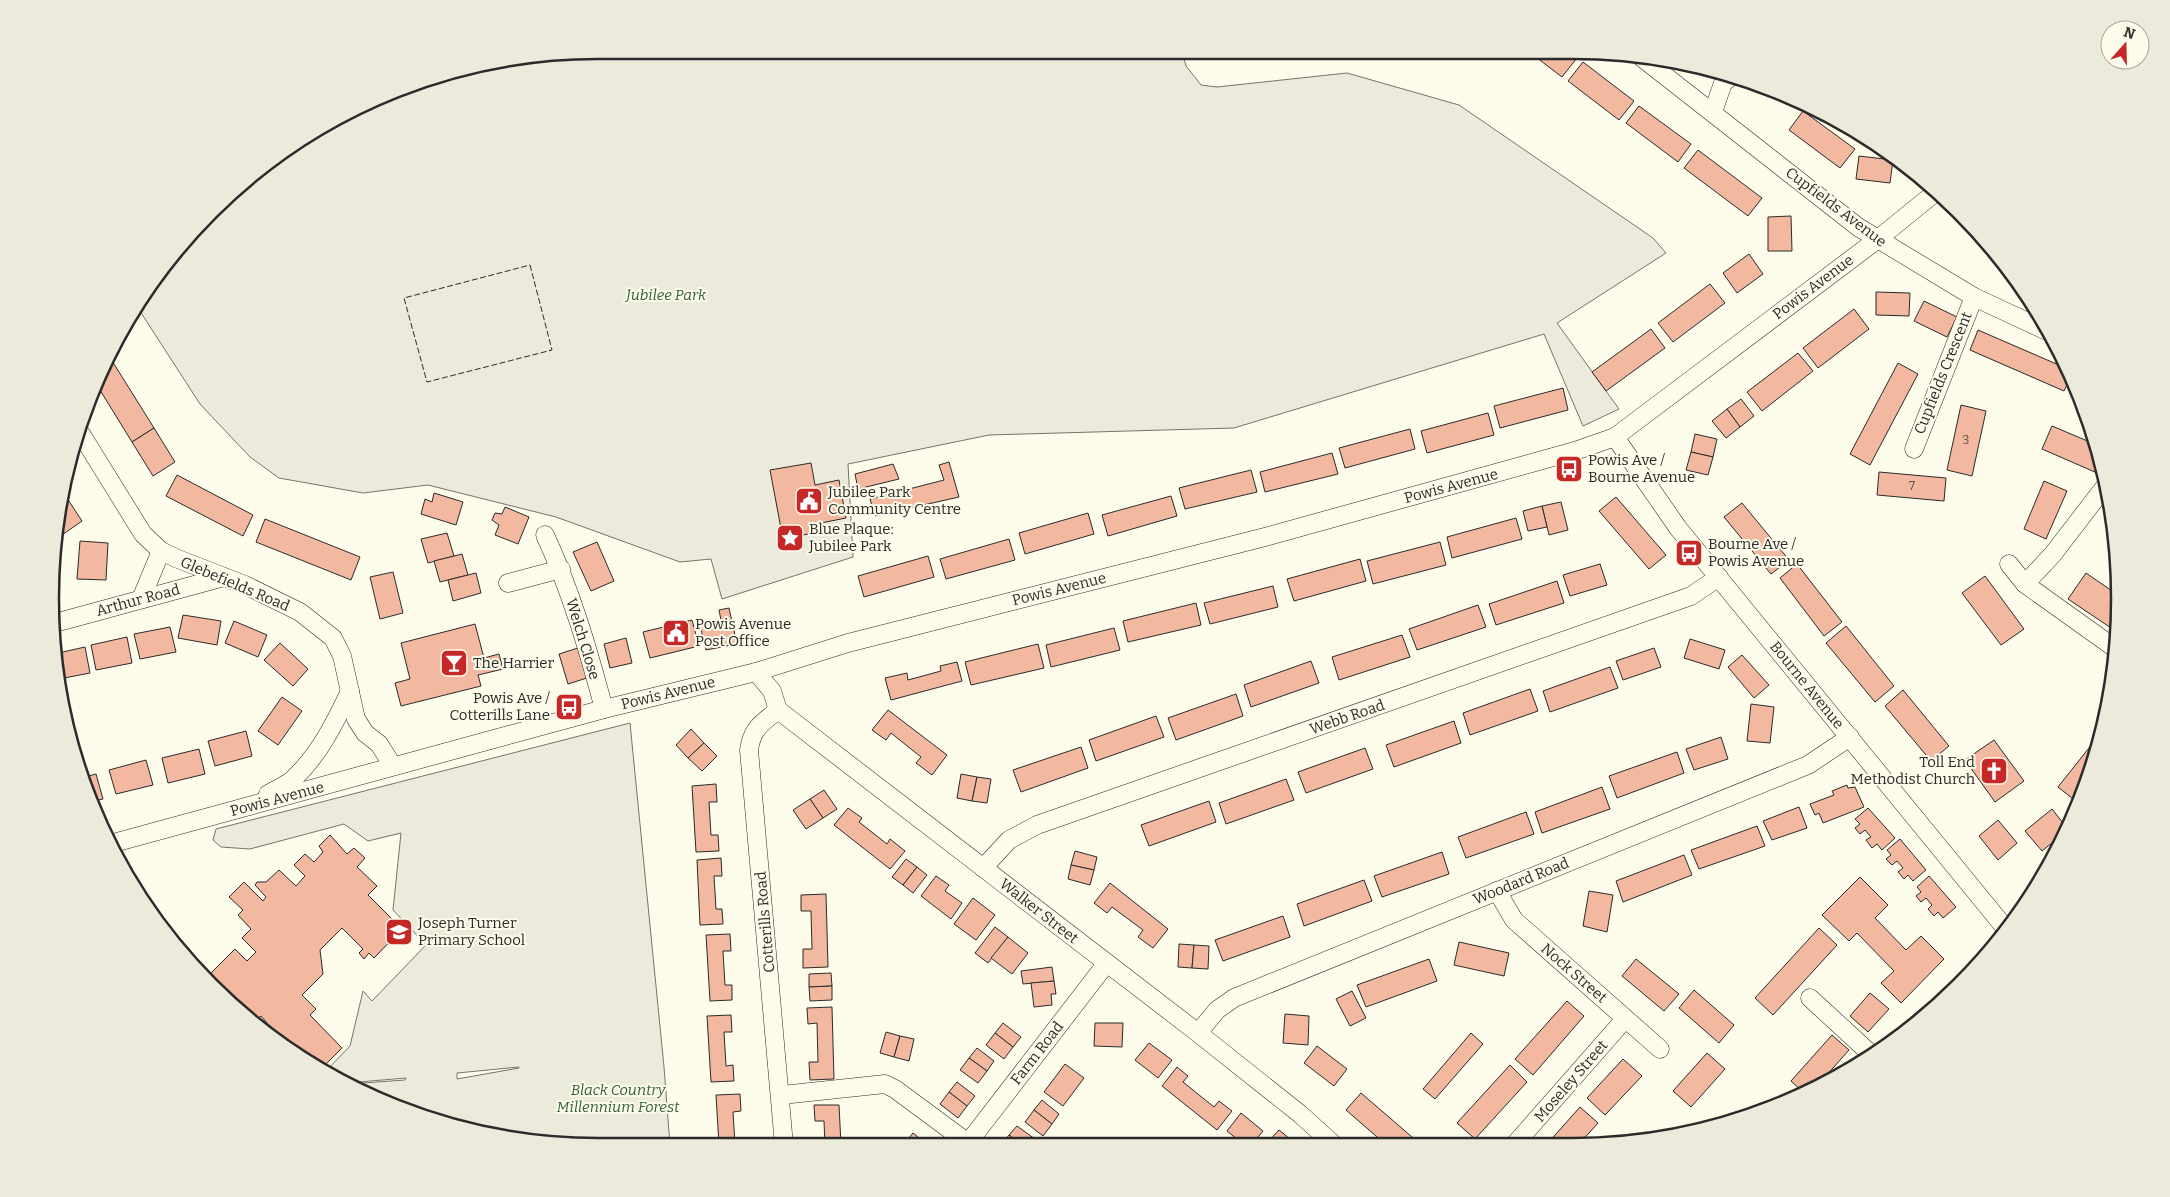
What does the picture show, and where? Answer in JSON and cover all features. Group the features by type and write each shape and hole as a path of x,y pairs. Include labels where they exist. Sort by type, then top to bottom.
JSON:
{"street":[{"name":"Cupfields Avenue","path":"1652,65 1858,227 1974,297 2038,327"},
{"path":"1713,112 1725,81"},
{"name":"Powis Avenue","path":"117,842 604,709 756,672 848,643 1265,537 1557,456 1615,437 1878,240 1931,196"},
{"name":"Cupfields Crescent","path":"1914,449 1974,297"},
{"name":"Bourne Avenue","path":"1615,437 1678,528 2002,924"},
{"name":"Glebefields Road","path":"83,438 143,534 161,551 178,560 224,577 300,612 329,634 342,656 356,719 365,733 379,744 393,766"},
{"path":"2025,584 2053,554 2101,492"},
{"name":"Welch Close","path":"545,535 561,569 591,658 604,709"},
{"path":"141,599 161,551"},
{"path":"2009,564 2025,584 2109,644"},
{"path":"508,583 561,569"},
{"name":"Arthur Road","path":"60,622 224,577"},
{"name":"Webb Road","path":"984,868 1009,840 1037,825 1691,596 1718,578"},
{"name":"Walker Street","path":"756,672 772,692 778,710 1198,1033 1300,1114 1326,1138"},
{"path":"246,807 290,781 309,761 328,734 350,691"},
{"name":"Cotterills Road","path":"778,710 760,724 751,736 749,750 782,1095 784,1138"},
{"name":"Woodard Road","path":"1198,1033 1217,1010 1234,998 1808,765 1850,737"},
{"name":"Nock Street","path":"1497,891 1514,920 1660,1049"},
{"name":"Farm Road","path":"974,1138 1106,964"},
{"path":"1810,998 1866,1050"},
{"name":"Moseley Street","path":"1520,1138 1625,1018"},
{"name":"Farm Road","path":"782,1095 884,1084 895,1089 961,1138"}],"green space":[{"name":"Jubilee Park","path":"598,59 1184,59 1186,66 1201,85 1217,87 1347,73 1459,105 1653,238 1666,253 1557,323 1619,409 1583,426 1544,334 1234,428 989,435 848,464 853,557 722,599 711,559 680,562 556,517 428,485 363,493 279,478 250,457 200,404 141,313 170,270 217,217 270,170 329,131 360,114 425,87 493,69 528,63"},
{"name":"Joseph Turner Primary School","path":"630,723 669,1138 563,1137 493,1128 425,1110 360,1083 405,1080 406,1078 358,1082 330,1067 350,1046 363,991 372,1001 426,945 393,910 401,833 368,841 344,824 250,849 221,847 213,840 216,829","holes":["519,1067 519,1068 457,1079 457,1073"]}],"building":[{"path":"1538,59 1576,59 1562,77"},
{"path":"1583,62 1634,101 1619,120 1568,81"},
{"path":"1639,106 1691,144 1678,162 1626,123"},
{"path":"1803,111 1855,149 1840,168 1789,130"},
{"path":"1698,150 1762,198 1748,216 1684,168"},
{"path":"1859,156 1884,159 1892,165 1890,183 1856,179"},
{"path":"1791,216 1792,251 1768,251 1768,217"},
{"path":"1749,254 1763,274 1737,293 1723,273"},
{"path":"1710,284 1725,303 1673,342 1658,323"},
{"path":"1876,292 1910,293 1909,316 1876,315"},
{"path":"1924,301 1957,317 1947,337 1914,321"},
{"path":"1854,309 1869,329 1818,368 1803,348"},
{"path":"1651,329 1665,348 1606,391 1592,372"},
{"path":"1978,330 2058,365 2067,385 2064,391 1970,350"},
{"path":"1798,353 1813,371 1762,411 1747,392"},
{"path":"113,362 154,428 132,442 100,391"},
{"path":"1898,363 1918,374 1870,465 1850,454"},
{"path":"1563,388 1568,410 1500,428 1494,406"},
{"path":"1741,399 1754,416 1740,427 1727,409"},
{"path":"1961,405 1986,411 1972,476 1947,470"},
{"path":"1727,409 1740,427 1726,438 1712,421"},
{"path":"1488,413 1494,435 1427,453 1421,431"},
{"path":"2052,426 2088,441 2096,473 2042,449"},
{"path":"154,428 175,462 153,476 132,442"},
{"path":"1410,429 1415,449 1345,468 1339,448"},
{"path":"1695,434 1717,439 1713,457 1691,452"},
{"path":"1691,452 1713,457 1708,475 1686,470"},
{"path":"1332,453 1338,474 1265,492 1260,472"},
{"path":"949,462 959,497 875,516 870,499 944,480 939,465"},
{"name":"Jubilee Park Community Centre","path":"811,463 815,485 839,480 846,518 821,523 823,531 783,539 770,470"},
{"path":"893,464 899,479 858,489 855,474"},
{"path":"1251,470 1257,492 1185,509 1179,488"},
{"path":"1879,472 1946,478 1944,501 1877,495"},
{"path":"177,475 253,515 243,536 166,496"},
{"path":"2044,481 2067,491 2046,539 2024,529"},
{"path":"434,493 463,502 456,525 421,514 425,499 432,502"},
{"path":"1171,496 1177,516 1108,536 1102,515"},
{"path":"1616,497 1666,555 1649,569 1599,511"},
{"path":"68,499 82,521 62,535"},
{"path":"1561,502 1568,530 1549,535 1542,506"},
{"path":"1742,503 1789,560 1771,574 1724,517"},
{"path":"1542,506 1547,527 1528,531 1523,511"},
{"path":"505,507 529,517 518,544 495,535 499,525 492,520 495,513 502,514"},
{"path":"1088,513 1094,534 1025,554 1019,533"},
{"path":"1516,518 1522,539 1452,558 1447,537"},
{"path":"265,519 360,557 351,580 256,542"},
{"path":"447,533 454,556 428,563 421,539"},
{"path":"1009,539 1015,560 946,579 940,559"},
{"path":"80,541 108,543 106,580 77,579"},
{"path":"597,542 614,581 591,591 573,552"},
{"path":"1440,542 1446,565 1373,584 1367,561"},
{"path":"462,554 468,575 440,582 434,561"},
{"path":"928,556 934,577 864,597 858,576"},
{"path":"1360,559 1366,581 1294,601 1287,579"},
{"path":"1600,564 1607,585 1570,596 1563,575"},
{"path":"1797,564 1842,622 1824,636 1780,578"},
{"path":"393,572 403,613 380,619 370,577"},
{"path":"476,573 481,593 453,601 448,580"},
{"path":"2086,573 2111,590 2110,627 2068,599"},
{"path":"1985,576 2024,629 2001,645 1962,593"},
{"path":"1557,581 1564,603 1496,625 1489,604"},
{"path":"1273,586 1278,607 1210,624 1204,603"},
{"path":"1196,603 1201,625 1128,642 1123,621"},
{"path":"1478,605 1486,627 1417,650 1409,629"},
{"path":"729,608 737,644 706,650 700,625 721,620 719,610"},
{"path":"183,615 221,621 217,645 178,638"},
{"path":"692,620 699,646 650,658 643,632"},
{"path":"234,621 267,635 258,657 225,643"},
{"name":"The Harrier","path":"475,624 484,658 499,654 503,669 478,675 481,686 401,706 395,683 410,679 401,643"},
{"path":"1846,626 1894,686 1875,702 1826,643"},
{"path":"170,627 176,652 140,659 134,634"},
{"path":"1114,628 1120,650 1051,667 1046,645"},
{"path":"1402,635 1410,657 1339,680 1332,657"},
{"path":"127,637 132,663 96,670 91,645"},
{"path":"626,638 632,663 610,668 604,644"},
{"path":"1690,639 1725,650 1719,669 1684,658"},
{"path":"280,643 308,669 293,686 264,660"},
{"path":"1038,644 1044,668 971,685 965,662"},
{"path":"85,647 90,673 65,678 62,652"},
{"path":"581,647 590,677 568,684 559,654"},
{"path":"1654,648 1661,667 1623,680 1616,661"},
{"path":"1742,655 1769,685 1754,698 1728,667"},
{"path":"1311,661 1319,683 1251,707 1244,685"},
{"path":"957,662 962,681 891,700 885,678 907,673 908,680 941,671 940,666"},
{"path":"1610,667 1618,688 1550,712 1543,691"},
{"path":"1530,689 1538,711 1470,735 1463,713"},
{"path":"1903,690 1949,746 1931,761 1885,706"},
{"path":"1236,694 1243,716 1176,740 1168,718"},
{"path":"282,697 302,711 278,745 258,731"},
{"path":"1751,704 1774,707 1770,743 1747,741"},
{"path":"888,710 947,755 932,775 916,763 921,757 891,733 886,740 872,730"},
{"path":"1156,716 1164,737 1096,761 1089,740"},
{"path":"1454,721 1461,743 1394,767 1386,745"},
{"path":"691,729 704,743 688,758 676,745"},
{"path":"246,731 252,756 215,766 208,741"},
{"path":"1721,737 1728,759 1694,770 1686,749"},
{"name":"Toll End Methodist Church","path":"1994,740 2024,781 1995,802 1965,760"},
{"path":"704,743 717,756 702,771 688,758"},
{"path":"2091,746 2073,799 2058,787"},
{"path":"1081,747 1088,768 1021,792 1013,770"},
{"path":"1365,748 1373,769 1306,793 1298,772"},
{"path":"199,749 205,774 168,783 162,758"},
{"path":"1677,752 1684,773 1617,798 1609,776"},
{"path":"146,760 153,785 116,794 109,770"},
{"path":"96,774 103,799 98,800 89,776"},
{"path":"961,774 977,777 972,801 957,798"},
{"path":"977,777 991,779 987,803 972,801"},
{"path":"1286,779 1294,800 1226,824 1219,803"},
{"path":"716,784 717,802 709,802 711,835 718,835 719,851 696,852 692,786"},
{"path":"1847,785 1848,788 1855,787 1864,807 1823,823 1819,813 1815,815 1810,804 1834,795 1832,791"},
{"path":"1602,787 1610,809 1542,833 1535,812"},
{"path":"824,790 837,809 823,818 810,799"},
{"path":"810,799 823,818 806,829 793,810"},
{"path":"1209,801 1216,822 1149,846 1141,825"},
{"path":"1799,807 1807,828 1772,840 1763,821"},
{"path":"848,808 862,818 859,822 887,844 890,839 905,851 890,869 834,825"},
{"path":"1868,808 1895,838 1882,850 1877,844 1872,848 1866,840 1871,837 1865,830 1860,834 1855,828 1860,824 1855,819"},
{"path":"2052,809 2062,822 2053,842 2042,851 2025,831"},
{"path":"1526,812 1534,834 1466,858 1458,837"},
{"path":"1998,820 2017,843 1998,860 1979,836"},
{"path":"1757,826 1765,846 1699,869 1691,850"},
{"path":"330,835 347,854 354,848 365,858 357,867 377,886 368,895 402,929 374,958 369,953 364,959 359,953 363,949 342,928 320,950 323,974 302,995 316,1009 310,1015 342,1048 326,1064 270,1027 261,1016 259,1018 211,973 235,949 247,961 256,952 242,938 251,929 238,915 243,910 229,897 244,882 263,901 266,897 255,885 257,882 266,882 279,870 296,886 305,876 294,865 305,854 314,862 323,852 319,846"},
{"path":"1900,839 1926,870 1913,881 1908,875 1904,879 1898,872 1903,868 1897,861 1892,865 1886,859 1891,855 1887,850"},
{"path":"1075,851 1097,857 1094,870 1071,865"},
{"path":"1442,852 1449,874 1382,897 1374,876"},
{"path":"1684,855 1692,875 1623,902 1616,881"},
{"path":"721,858 722,876 714,876 716,909 722,909 723,924 700,925 697,860"},
{"path":"906,859 917,867 903,885 892,877"},
{"path":"1071,865 1094,870 1090,885 1068,879"},
{"path":"917,867 927,875 913,893 903,885"},
{"path":"936,876 949,885 945,891 962,903 951,919 921,896"},
{"path":"1929,876 1956,907 1943,918 1938,912 1934,916 1928,909 1932,905 1926,898 1921,902 1916,896 1921,892 1917,887"},
{"path":"1860,877 1888,905 1875,918 1906,950 1921,936 1944,959 1901,1003 1881,983 1894,971 1857,933 1849,941 1822,915"},
{"path":"1364,880 1372,901 1304,926 1297,904"},
{"path":"1110,883 1168,929 1153,948 1138,937 1143,930 1112,907 1107,913 1094,903"},
{"path":"1589,891 1613,895 1607,932 1583,926"},
{"path":"826,894 828,967 803,968 803,949 812,949 811,911 801,911 801,895"},
{"path":"973,898 995,915 976,940 954,924"},
{"path":"1283,916 1290,937 1223,961 1215,940"},
{"path":"995,927 1008,937 988,963 975,953"},
{"path":"1819,928 1837,945 1773,1015 1755,998"},
{"path":"730,934 731,951 723,951 725,985 732,985 732,1000 710,1001 706,935"},
{"path":"1008,937 1028,953 1012,974 991,958"},
{"path":"1459,942 1509,953 1504,976 1454,965"},
{"path":"1179,944 1194,945 1192,968 1178,967"},
{"path":"1194,945 1209,946 1208,969 1192,968"},
{"path":"1429,959 1437,981 1366,1007 1357,985"},
{"path":"1636,959 1679,994 1664,1011 1622,976"},
{"path":"1052,967 1054,981 1023,984 1021,971"},
{"path":"831,973 832,986 809,987 809,974"},
{"path":"1054,981 1056,994 1051,994 1052,1005 1034,1007 1031,983"},
{"path":"832,986 832,1000 810,1001 809,987"},
{"path":"1694,990 1734,1025 1719,1043 1679,1008"},
{"path":"1352,991 1366,1018 1350,1026 1336,999"},
{"path":"1870,993 1889,1009 1868,1032 1850,1016"},
{"path":"1567,1001 1584,1016 1533,1075 1515,1059"},
{"path":"832,1007 834,1079 810,1080 809,1062 818,1062 817,1023 808,1024 807,1008"},
{"path":"1285,1014 1309,1016 1308,1045 1283,1043"},
{"path":"731,1015 732,1032 724,1032 726,1066 733,1065 734,1081 711,1082 707,1016"},
{"path":"1003,1023 1021,1037 1013,1047 995,1033"},
{"path":"1095,1023 1123,1023 1122,1047 1094,1046"},
{"path":"886,1032 900,1036 894,1057 880,1053"},
{"path":"995,1033 1013,1047 1004,1059 986,1045"},
{"path":"1471,1033 1483,1044 1435,1099 1423,1089"},
{"path":"1832,1035 1849,1050 1829,1073 1810,1083 1799,1088 1791,1081"},
{"path":"900,1036 914,1039 909,1061 894,1057"},
{"path":"1149,1043 1172,1060 1158,1078 1135,1060"},
{"path":"1317,1046 1347,1069 1334,1086 1304,1063"},
{"path":"977,1048 994,1061 987,1071 969,1058"},
{"path":"1707,1053 1725,1069 1691,1107 1673,1091"},
{"path":"969,1058 987,1071 978,1083 960,1070"},
{"path":"1623,1059 1642,1076 1605,1115 1587,1098"},
{"path":"1065,1064 1084,1078 1063,1106 1044,1092"},
{"path":"1510,1065 1527,1082 1476,1138 1457,1123"},
{"path":"1177,1067 1188,1076 1183,1082 1214,1107 1219,1101 1232,1111 1217,1130 1162,1086"},
{"path":"957,1082 975,1096 967,1106 949,1092"},
{"path":"949,1092 967,1106 958,1118 940,1104"},
{"path":"1361,1093 1413,1138 1378,1138 1346,1110"},
{"path":"740,1094 741,1111 733,1112 735,1138 719,1138 716,1095"},
{"path":"1042,1100 1059,1114 1052,1124 1034,1110"},
{"path":"814,1105 839,1105 841,1138 825,1138 824,1121 815,1121"},
{"path":"1580,1107 1598,1123 1585,1138 1552,1138"},
{"path":"1034,1110 1052,1124 1043,1136 1025,1122"},
{"path":"1241,1113 1263,1131 1257,1138 1236,1138 1227,1131"},
{"path":"1017,1126 1034,1138 1013,1138 1009,1135"},
{"path":"1279,1130 1289,1138 1272,1138"},
{"path":"913,1133 919,1138 909,1138"}],"fence":[{"path":"530,265 552,350 427,382 404,298 530,265"}],"place":[{"name":"Powis Ave / Bourne Avenue","path":"1569,469"},
{"name":"Jubilee Park Community Centre","path":"809,501"},
{"name":"Blue Plaque: Jubilee Park","path":"790,538"},
{"name":"Bourne Ave / Powis Avenue","path":"1689,553"},
{"name":"Powis Avenue Post Office","path":"676,633"},
{"name":"The Harrier","path":"454,663"},
{"name":"Powis Ave / Cotterills Lane","path":"569,707"},
{"name":"Toll End Methodist Church","path":"1994,771"},
{"name":"Joseph Turner Primary School","path":"399,932"}],"park label":[{"name":"Black Country Millennium Forest","path":"618,1098"}]}
